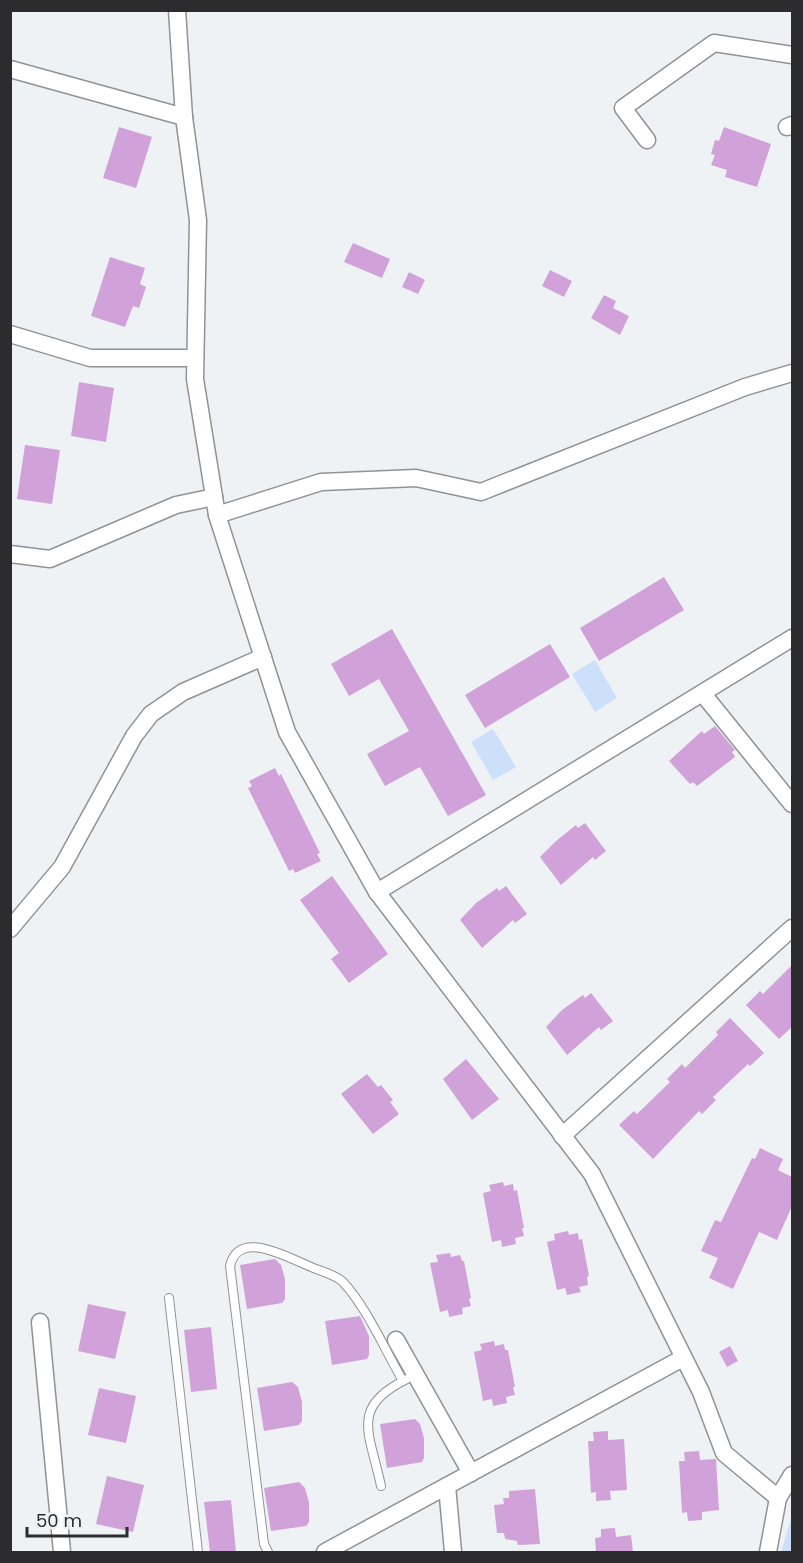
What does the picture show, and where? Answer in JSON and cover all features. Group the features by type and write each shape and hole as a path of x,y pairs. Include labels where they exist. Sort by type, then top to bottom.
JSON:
{"street":[{"path":"177,10 184,117 198,220 195,379 217,515 287,732 377,892 592,1174 701,1392 724,1453 778,1498"},
{"path":"646,140 622,108 714,43 792,55"},
{"path":"10,69 184,117"},
{"path":"10,334 90,358 195,358"},
{"path":"217,515 321,482 416,478 481,492 745,387 792,373"},
{"path":"10,554 50,560 176,505 214,497"},
{"path":"377,892 792,638"},
{"path":"10,928 62,867 134,736 151,714 183,692 263,657"},
{"path":"703,694 792,804"},
{"path":"562,1136 792,928"},
{"path":"40,1322 62,1552"},
{"path":"396,1340 409,1378 471,1473"},
{"path":"326,1552 683,1358"},
{"path":"768,1552 778,1498 792,1474"},
{"path":"447,1486 453,1552"}],"lane":[{"path":"268,1552 264,1544 230,1266 234,1257 243,1249 261,1246 341,1280 409,1378 384,1390 371,1405 367,1418 381,1486"},
{"path":"169,1298 198,1552"}],"shaded area":[{"path":"595,660 617,698 595,712 572,674"},
{"path":"493,729 516,767 493,780 471,742"},
{"path":"792,1516 792,1552 781,1552"}],"building":[{"path":"119,127 152,137 136,188 103,178"},
{"path":"724,127 771,144 757,187 725,177 727,170 711,165 715,155 711,154 715,140 719,141"},
{"path":"353,243 390,259 382,278 344,262"},
{"path":"110,257 145,268 140,284 146,287 139,308 133,306 125,327 91,316"},
{"path":"550,270 572,281 564,297 542,286"},
{"path":"409,272 425,280 418,294 402,287"},
{"path":"604,295 616,301 613,308 629,316 620,335 591,318"},
{"path":"79,382 114,388 106,442 71,436"},
{"path":"25,445 60,450 52,504 17,499"},
{"path":"664,577 684,610 599,661 580,628"},
{"path":"392,629 486,795 448,816 420,767 385,786 367,754 409,731 379,679 349,696 331,664"},
{"path":"550,644 570,677 485,728 465,695"},
{"path":"715,726 735,750 732,752 735,757 697,786 693,782 690,784 669,761 702,731 704,734"},
{"path":"275,768 279,776 281,774 320,853 317,854 321,861 295,873 293,869 289,871 248,788 252,786 249,781"},
{"path":"585,823 606,851 595,860 593,857 561,885 540,857 576,825 578,828"},
{"path":"332,876 388,954 349,983 331,959 339,953 300,900"},
{"path":"506,886 527,914 515,923 513,920 482,948 460,920 476,903 497,888 499,891"},
{"path":"792,965 792,1027 779,1039 746,1005 760,991 763,994"},
{"path":"591,993 613,1021 601,1030 599,1027 567,1055 546,1027 562,1010 583,995 585,998"},
{"path":"730,1018 764,1053 750,1066 748,1064 713,1097 716,1100 702,1114 699,1111 653,1159 619,1125 634,1111 637,1114 670,1082 667,1079 682,1064 685,1068 718,1035 716,1032"},
{"path":"466,1059 499,1099 472,1120 443,1079"},
{"path":"367,1074 378,1087 381,1085 393,1100 390,1102 399,1114 373,1134 341,1094"},
{"path":"760,1148 783,1159 778,1170 792,1177 792,1206 777,1240 759,1232 733,1289 709,1278 718,1258 701,1251 715,1220 721,1222 752,1158 755,1159"},
{"path":"503,1182 504,1186 513,1184 514,1191 517,1190 524,1236 515,1238 516,1244 502,1247 501,1240 492,1242 483,1193 491,1191 489,1185"},
{"path":"568,1231 569,1235 578,1233 579,1240 582,1239 589,1276 587,1277 588,1285 579,1287 581,1292 567,1295 565,1288 557,1290 547,1242 555,1240 554,1234"},
{"path":"450,1253 451,1257 460,1255 464,1261 471,1306 462,1308 463,1314 449,1317 448,1310 440,1312 430,1263 438,1262 436,1255"},
{"path":"275,1259 281,1265 285,1279 285,1299 282,1303 247,1309 240,1265"},
{"path":"88,1304 126,1312 115,1359 78,1351"},
{"path":"360,1316 369,1336 367,1359 332,1365 325,1321"},
{"path":"211,1327 217,1389 191,1392 184,1330"},
{"path":"494,1341 495,1346 504,1344 505,1350 508,1350 515,1395 506,1397 507,1403 493,1406 492,1399 483,1401 474,1352 482,1350 480,1344"},
{"path":"730,1346 738,1361 727,1367 719,1352"},
{"path":"292,1382 298,1387 302,1402 302,1421 299,1425 264,1431 257,1388"},
{"path":"99,1388 136,1396 126,1443 88,1435"},
{"path":"415,1419 420,1424 424,1438 422,1462 387,1468 380,1424"},
{"path":"608,1431 608,1440 624,1439 627,1490 610,1491 611,1500 596,1501 596,1492 591,1493 588,1441 594,1441 593,1432"},
{"path":"699,1451 700,1460 716,1459 719,1510 702,1512 702,1520 688,1521 687,1512 682,1513 679,1461 685,1461 684,1452"},
{"path":"107,1476 144,1485 133,1532 96,1524"},
{"path":"299,1482 305,1488 309,1502 309,1522 306,1526 271,1531 264,1488"},
{"path":"535,1489 540,1544 518,1545 517,1541 505,1539 504,1533 497,1533 494,1505 504,1504 503,1498 509,1498 509,1491"},
{"path":"231,1500 236,1552 210,1552 204,1502"},
{"path":"615,1528 616,1537 631,1535 633,1552 596,1552 595,1538 601,1537 601,1529"}]}
